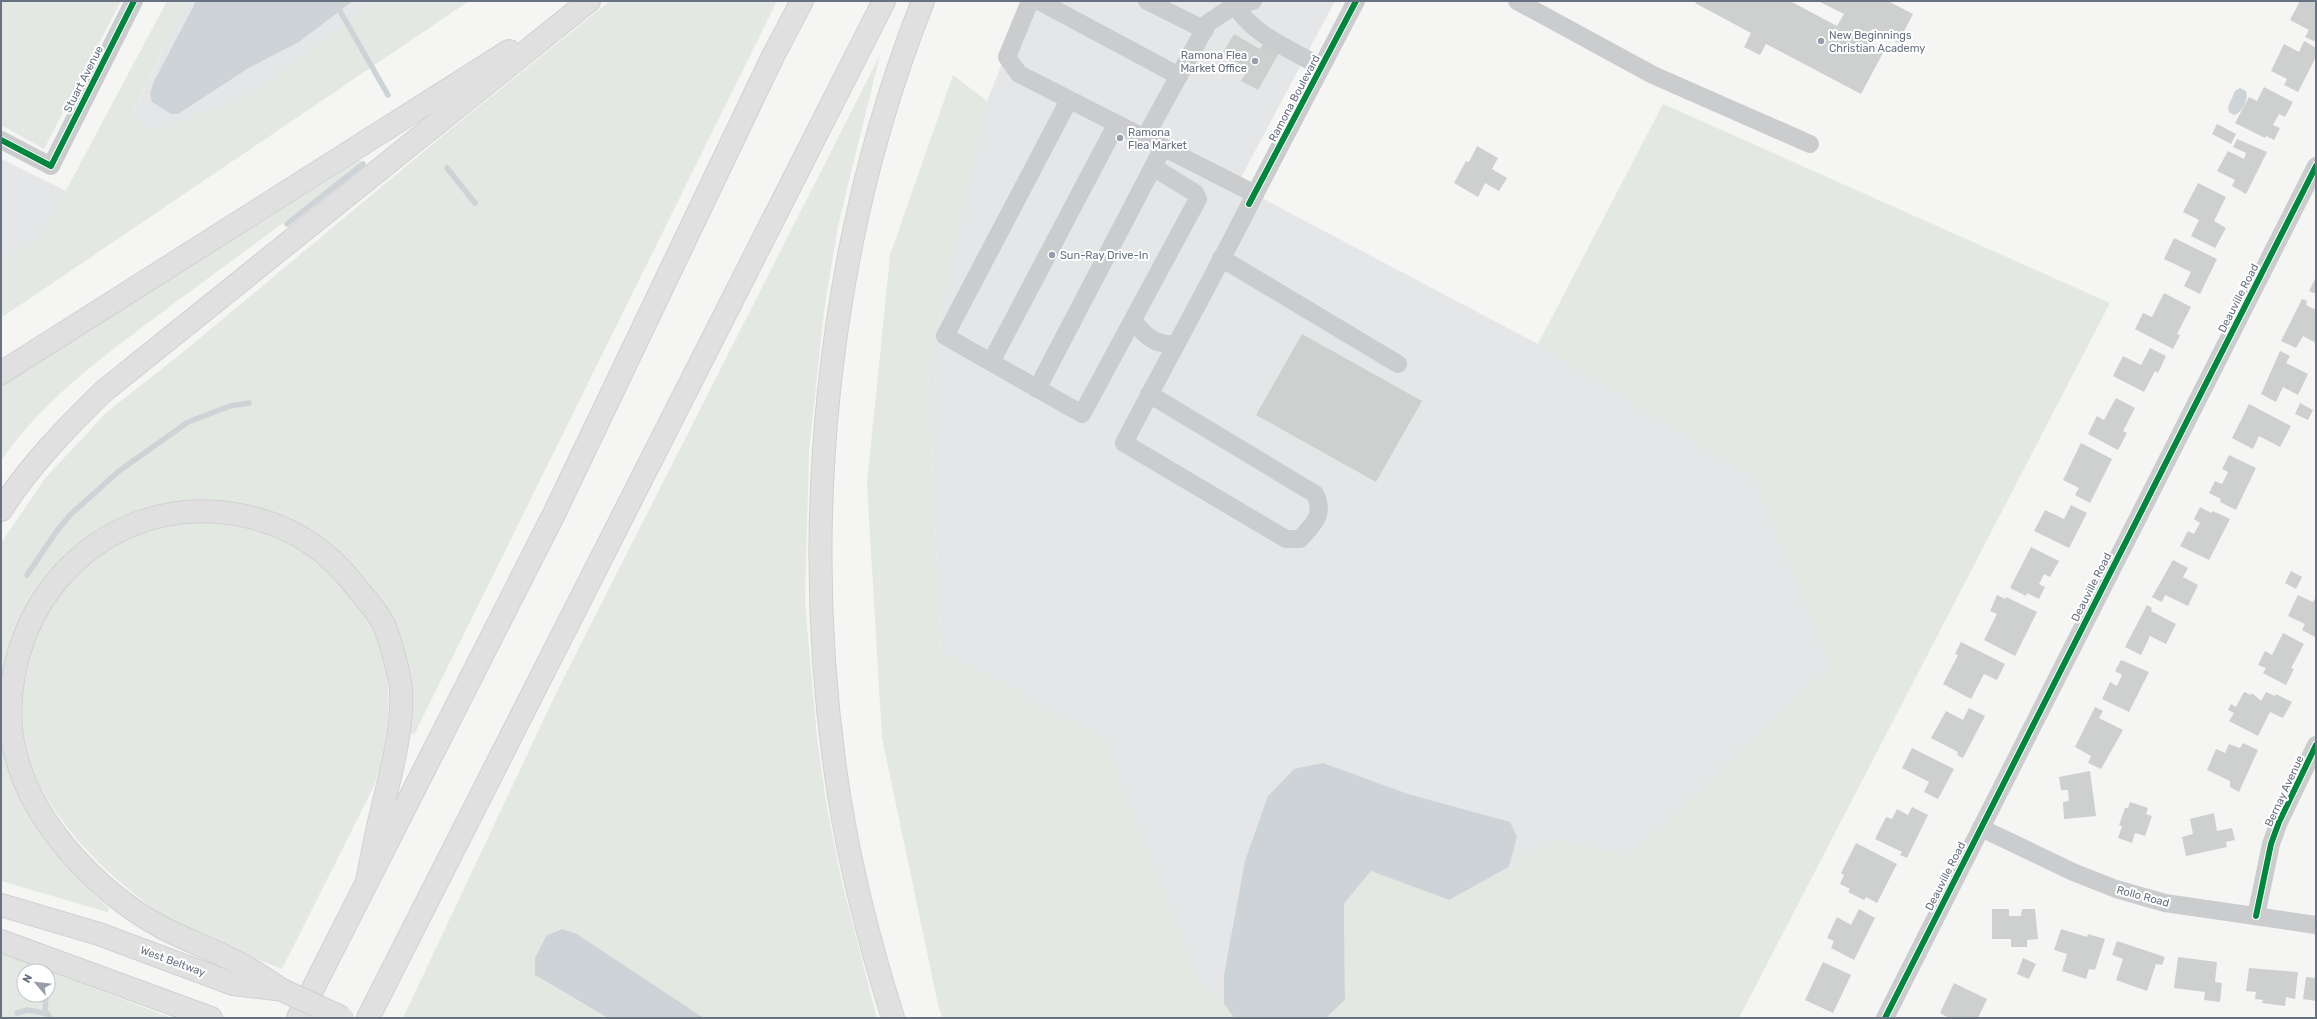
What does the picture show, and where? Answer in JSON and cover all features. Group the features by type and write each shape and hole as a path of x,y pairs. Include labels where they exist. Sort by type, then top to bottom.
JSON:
{"highway":[{"path":"1,373 588,1"},
{"path":"1,510 15,489 56,437 104,391 588,1"},
{"path":"298,1018 554,514 773,56 802,1"},
{"path":"368,1018 884,1"},
{"path":"893,1018 875,960 858,894 839,797 830,729 822,630 820,563 824,464 832,363 853,235 870,167 906,44 923,1"},
{"path":"343,1018 282,990 238,975 131,909 106,889 65,847 28,790 11,729 12,689 17,657 29,622 45,594 61,574 86,551 133,524 187,511 216,511 252,517 277,524 299,535 321,549 342,569 383,623 401,688 398,742 367,881"},
{"name":"West Beltway","path":"1,905 238,975"},
{"path":"1,941 211,1018"}],"street":[{"name":"Stuart Avenue","path":"1,140 51,166 134,1"},
{"path":"1030,1 1007,57 1019,74 1162,149 1252,199"},
{"path":"1039,1 1179,76"},
{"path":"1147,1 1205,30"},
{"path":"1144,140 1208,23 1234,3 1253,1"},
{"name":"Ramona Boulevard","path":"1149,394 1315,494 1321,504 1318,516 1310,528 1300,539 1286,539 1124,443 1149,394 1356,1"},
{"path":"1517,1 1653,75 1810,144"},
{"path":"1234,3 1247,23 1322,67"},
{"path":"1070,100 945,336 1082,414 1198,199 1195,192 1153,167"},
{"path":"991,362 1116,125"},
{"path":"1037,388 1162,149"},
{"name":"Deauville Road","path":"1885,1018 2316,166"},
{"path":"1221,258 1398,364"},
{"path":"1133,320 1142,333 1154,341 1165,345 1176,344"},
{"name":"Bernay Avenue","path":"2256,916 2271,844 2279,822 2316,745"},
{"name":"Rollo Road","path":"1981,828 2073,872 2116,889 2165,903 2316,925"}],"shaded area":[{"path":"1,1 121,1 44,149 1,125"},
{"path":"167,1 186,1 132,115 151,132 250,96 376,1 469,1 1,318 1,262 39,241"},
{"path":"186,1 196,1 154,81 150,93 247,69 299,42 353,1 376,1 250,96 151,132 132,116"},
{"path":"196,1 353,1 299,42 247,69 178,114 171,114 152,102 150,93 154,81"},
{"path":"610,1 777,1 414,735 408,731 381,602 352,564 328,543 302,525 265,510 242,504 219,501 195,501 171,504 125,516 94,532 74,547 57,564 42,583 19,622 9,652 1,701 1,543 46,477 107,412 183,352 446,133"},
{"path":"1027,1 1335,1 1237,185 1538,344 1754,478 1830,666 1630,857 1558,840 1509,867 1517,837 1323,763 1224,975 1224,1004 1200,983 1102,735 941,653 928,372 987,101"},
{"path":"880,55 838,226 824,311 809,452 805,602 817,737 826,802 841,879 877,1018 704,1018 577,934 535,975 608,1018 403,1018 559,687"},
{"path":"953,75 987,101 928,372 941,653 1102,735 1200,983 1224,1004 1234,1018 943,1018 939,1009 882,738 867,484 890,255"},
{"path":"2240,88 2246,91 2247,98 2240,112 2234,115 2229,112 2228,107 2235,91"},
{"path":"1663,104 2110,303 1739,1018 1326,1018 1345,1000 1344,904 1372,870 1449,900 1558,840 1630,856 1830,666 1754,478 1538,344"},
{"path":"1,159 66,191 39,241 1,262"},
{"path":"359,159 363,164 132,335 84,373 39,414 1,461 1,380"},
{"path":"202,521 230,523 257,529 284,538 309,551 356,598 369,619 379,642 385,665 388,689 386,738 374,786 282,969 215,943 178,924 149,905 120,882 92,856 68,828 47,798 32,768 23,737 21,717 26,658 35,637 59,594 75,576 92,561 111,548 154,530"},
{"path":"1,718 23,799 35,825 64,864 109,908 107,912 1,881"},
{"path":"1323,763 1408,794 1510,822 1517,837 1509,867 1449,900 1371,871 1344,904 1345,1000 1326,1018 1234,1018 1224,1004 1224,975 1245,861 1268,796 1294,769"},
{"path":"562,929 577,934 704,1018 608,1018 535,975 535,958 546,936"},
{"path":"1,953 27,963 16,963 16,1003 56,1003 56,974 172,1018 1,1018"}],"building":[{"path":"1697,1 1790,1 1837,26 1844,14 1818,1 1888,1 1913,14 1898,43 1872,29 1866,41 1884,51 1861,94 1766,44 1760,55 1744,47 1751,33 1695,3"},
{"path":"2300,1 2316,1 2316,42 2305,37 2309,30 2290,20"},
{"name":"Ramona Flea Market Office","path":"1234,34 1260,49 1263,44 1279,53 1258,90 1241,81 1248,69 1222,54"},
{"path":"2304,41 2316,48 2316,57 2298,92 2284,85 2287,79 2271,71 2284,44 2299,52"},
{"path":"2264,87 2293,102 2285,117 2279,114 2273,125 2280,128 2274,140 2266,136 2265,138 2235,123 2249,97 2257,101"},
{"path":"2217,124 2236,134 2231,144 2212,134"},
{"path":"2237,139 2267,152 2246,194 2232,186 2235,180 2217,171 2228,151 2244,159 2246,153 2233,147"},
{"path":"1477,146 1498,158 1492,169 1507,178 1499,191 1485,183 1478,197 1454,183 1466,161 1469,162"},
{"path":"2198,183 2226,197 2214,221 2226,228 2215,248 2191,236 2199,220 2183,212"},
{"path":"2174,238 2217,259 2200,294 2184,286 2191,272 2164,259"},
{"path":"2316,277 2316,294 2309,291"},
{"path":"2164,293 2191,307 2177,334 2180,335 2173,349 2135,329 2143,313 2152,317"},
{"path":"2302,299 2307,301 2306,305 2316,310 2316,343 2303,336 2296,348 2281,341"},
{"path":"1302,334 1422,401 1376,482 1256,415"},
{"path":"2150,348 2166,356 2158,373 2155,371 2144,392 2113,376 2123,356 2141,365"},
{"path":"2280,351 2290,356 2286,363 2308,374 2298,395 2283,387 2276,402 2261,394"},
{"path":"2116,398 2135,408 2123,431 2127,433 2118,450 2088,434 2097,416 2104,420"},
{"path":"2300,403 2313,410 2308,420 2295,414"},
{"path":"2249,404 2291,426 2280,447 2259,436 2253,449 2232,438"},
{"path":"2081,443 2112,459 2090,503 2075,495 2079,488 2063,480"},
{"path":"2229,455 2256,468 2236,510 2220,502 2221,499 2209,493 2215,481 2222,484 2228,472 2222,469"},
{"path":"2071,505 2087,513 2069,548 2034,531 2045,510 2064,519"},
{"path":"2200,507 2211,513 2213,511 2230,519 2209,560 2180,546 2188,531 2194,534 2200,523 2194,519"},
{"path":"2031,547 2059,561 2050,577 2044,574 2039,584 2045,587 2039,599 2027,593 2026,596 2010,588"},
{"path":"2173,560 2188,568 2183,577 2198,585 2188,606 2165,595 2162,602 2152,597"},
{"path":"2291,571 2302,577 2296,589 2285,583"},
{"path":"1997,595 2005,599 2006,597 2037,612 2015,656 1984,640 1997,614 1990,611"},
{"path":"2298,595 2313,602 2316,596 2315,637 2302,630 2305,624 2288,616"},
{"path":"2147,605 2152,608 2151,611 2176,624 2166,644 2150,636 2141,655 2125,647"},
{"path":"2283,633 2304,644 2291,668 2294,669 2286,685 2263,673 2266,668 2258,665 2265,651 2272,655"},
{"path":"1961,642 2005,664 1997,680 1984,674 1971,699 1943,684 1958,655 1955,654"},
{"path":"2121,660 2149,672 2129,712 2102,699 2110,682 2117,686 2122,675 2115,671"},
{"path":"2244,692 2251,695 2252,693 2261,701 2266,692 2275,696 2276,694 2292,702 2283,718 2270,712 2258,736 2229,721 2234,713 2228,710 2231,704 2236,707"},
{"path":"2095,707 2103,711 2099,718 2123,730 2101,769 2088,763 2091,756 2075,747"},
{"path":"1969,708 1985,716 1963,758 1957,755 1958,752 1931,738 1946,711 1963,720"},
{"path":"2243,743 2258,750 2239,792 2230,787 2230,781 2207,770 2216,749 2225,753 2229,744 2240,748"},
{"path":"1912,748 1954,769 1938,799 1924,792 1929,782 1902,768"},
{"path":"2090,771 2096,816 2064,819 2063,802 2069,801 2068,790 2061,790 2059,777"},
{"path":"2130,802 2148,808 2146,814 2152,816 2145,836 2135,833 2132,843 2118,838 2122,826 2119,825 2125,808 2128,808"},
{"path":"1912,807 1928,815 1907,858 1900,855 1902,852 1875,839 1886,817 1892,819 1897,809 1908,815"},
{"path":"2214,813 2217,831 2232,828 2235,840 2226,842 2227,847 2186,856 2182,837 2193,834 2190,819"},
{"path":"1856,843 1897,864 1877,903 1866,897 1864,900 1848,892 1850,889 1840,884 1844,875 1841,873"},
{"path":"1859,909 1875,918 1854,960 1831,948 1834,941 1827,938 1837,917 1851,925"},
{"path":"1992,909 2009,909 2009,916 2021,916 2022,909 2035,909 2038,939 2027,940 2027,947 2011,947 2011,939 1992,939"},
{"path":"2061,929 2087,937 2088,934 2105,939 2095,970 2089,969 2086,979 2062,971 2067,954 2054,950"},
{"path":"2117,941 2165,957 2162,965 2156,964 2147,991 2116,980 2123,959 2112,955"},
{"path":"2178,957 2217,962 2215,982 2222,983 2220,1002 2204,1000 2205,992 2174,988"},
{"path":"2023,958 2036,964 2029,979 2017,974"},
{"path":"1823,962 1851,975 1833,1013 1805,1000"},
{"path":"2249,968 2298,972 2295,999 2286,997 2285,1006 2262,1003 2263,1000 2255,999 2256,992 2246,991"},
{"path":"2306,977 2316,978 2316,1001 2303,999"},
{"path":"1954,983 1987,999 1978,1018 1949,1018 1940,1013"}],"waterway":[{"path":"340,11 388,95"},
{"path":"287,224 363,164"},
{"path":"447,168 475,203"},
{"path":"27,575 56,532 70,515 119,471 188,422 230,406 249,403"},
{"path":"45,1013 46,1003"},
{"path":"17,1013 28,1010 48,1014 50,1018"}],"cycle path":[{"path":"1,140 51,166 134,1"},
{"path":"1249,204 1356,1"},
{"path":"1885,1018 2316,166"},
{"path":"2256,916 2271,844 2279,822 2316,745"}],"place":[{"name":"New Beginnings Christian Academy","path":"1821,41"},
{"name":"Ramona Flea Market Office","path":"1255,61"},
{"name":"Ramona Flea Market","path":"1120,138"},
{"name":"Sun-Ray Drive-In","path":"1052,255"}]}
